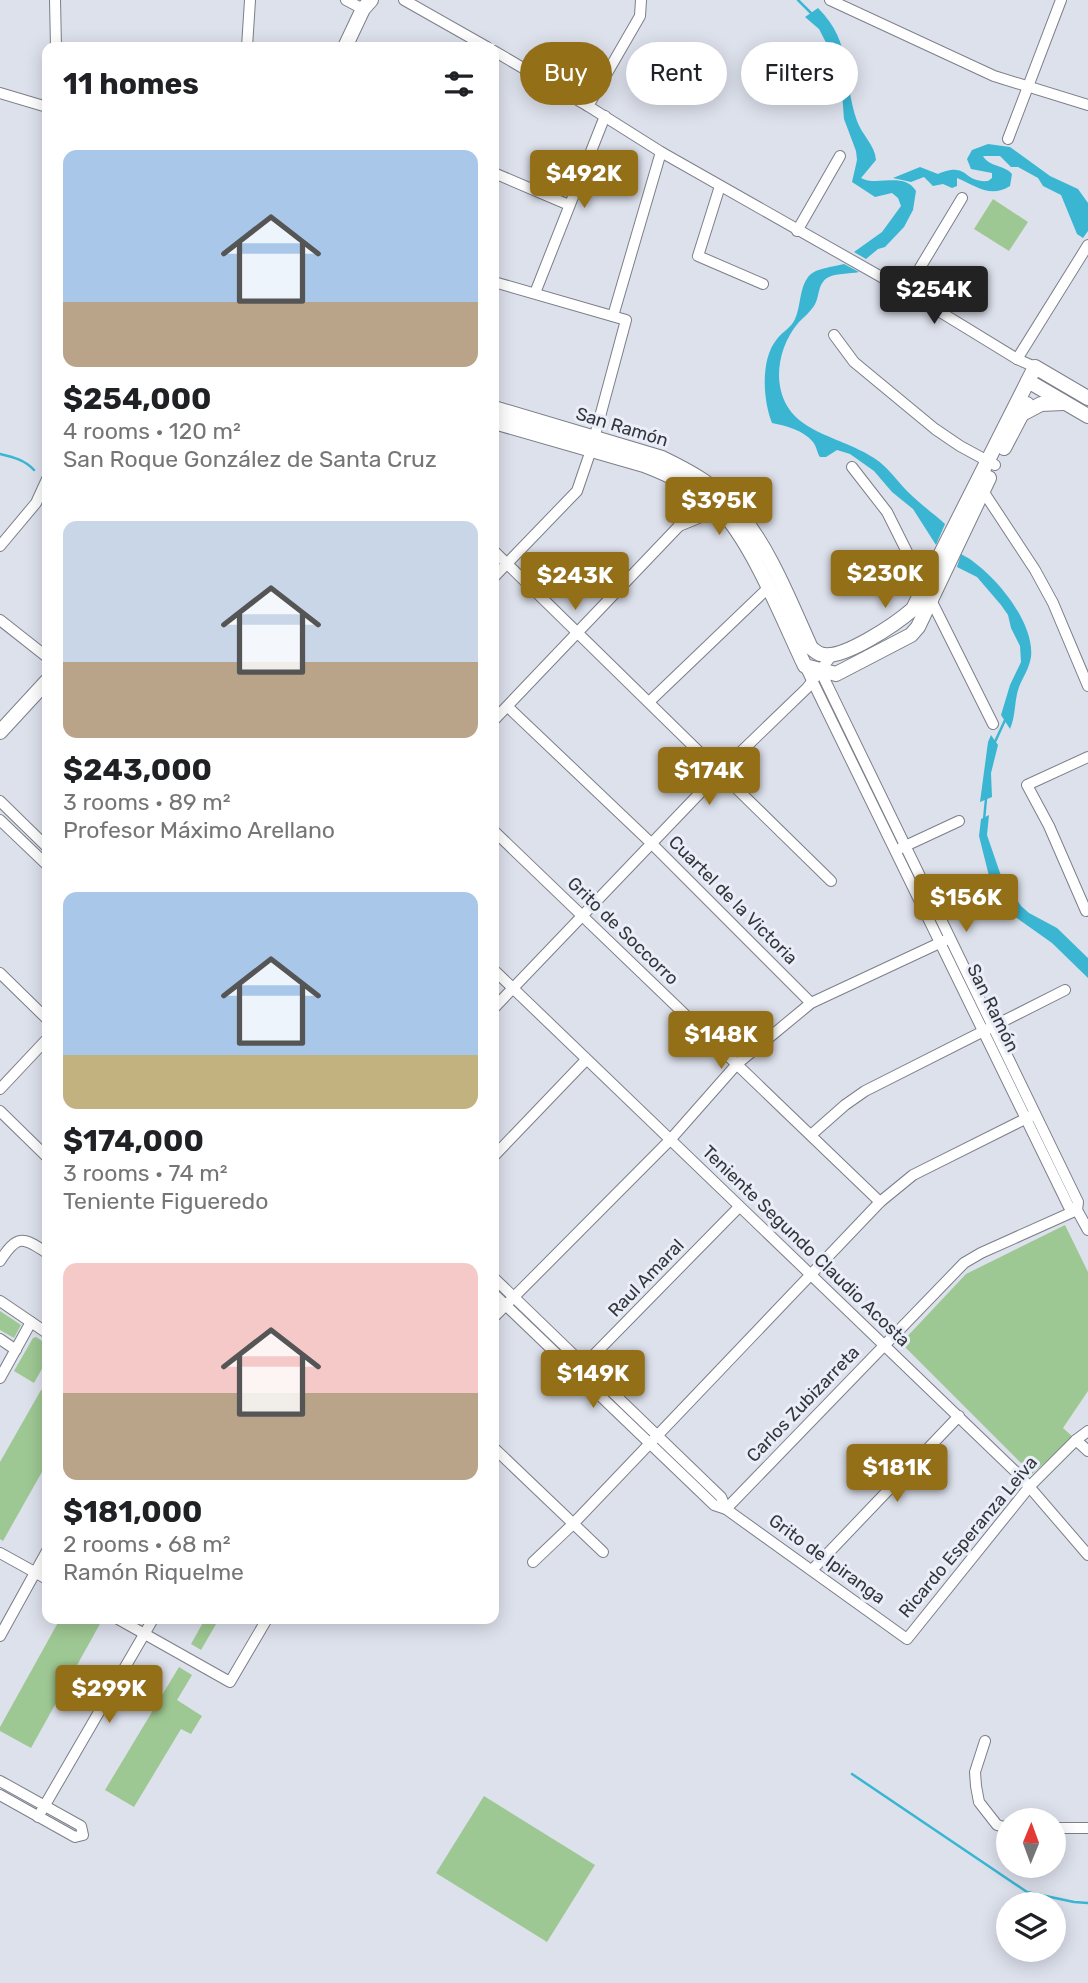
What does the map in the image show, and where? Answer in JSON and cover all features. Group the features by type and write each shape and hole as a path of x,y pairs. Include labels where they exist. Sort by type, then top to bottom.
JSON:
{"street":[{"path":"55,0 56,42"},
{"path":"247,42 250,0"},
{"path":"346,0 367,4 348,42"},
{"path":"404,0 477,42"},
{"path":"588,106 640,16 641,0"},
{"path":"830,0 994,76 1088,105"},
{"path":"1008,139 1061,0"},
{"path":"499,54 661,152 906,290 1017,359 1088,398"},
{"path":"0,93 42,106"},
{"path":"535,293 604,116"},
{"path":"613,316 661,152"},
{"path":"797,231 840,156"},
{"path":"499,175 569,205"},
{"path":"720,186 698,256 763,284"},
{"path":"906,290 962,198"},
{"path":"1017,359 1087,247"},
{"path":"499,283 626,320 577,491 499,572"},
{"path":"834,335 854,362 935,429 991,463"},
{"path":"1017,359 1032,383 1088,416"},
{"path":"817,678 911,635 918,627 941,566 1039,369"},
{"path":"991,463 1022,414 1032,383"},
{"path":"1022,414 1041,404 1066,403"},
{"name":"San Ramón","path":"499,410 592,444 685,484 719,510 747,548 817,678 1030,1117 1078,1202 1077,1210 1088,1230"},
{"name":"San Ramón","path":"499,423 662,458 712,486 737,509 763,550 811,648 817,678"},
{"path":"852,467 887,512 993,724"},
{"path":"679,526 687,491 685,484"},
{"path":"979,488 1035,570 1053,603 1088,686"},
{"path":"0,546 36,503 42,490"},
{"path":"499,715 679,526 719,510"},
{"path":"499,556 831,881"},
{"path":"649,702 768,588"},
{"path":"811,648 820,654 832,655 848,649 898,623 929,593"},
{"path":"0,620 42,653"},
{"path":"499,1002 720,772 817,678 832,655"},
{"path":"0,732 42,686"},
{"name":"Cuartel de la Victoria","path":"508,707 651,843 811,1003"},
{"path":"1086,911 1027,785 1088,757"},
{"path":"0,801 42,842"},
{"path":"0,820 42,860"},
{"path":"901,849 959,821"},
{"name":"Grito de Soccorro","path":"499,836 880,1202"},
{"path":"499,1312 670,1140 737,1065 811,1003 945,940"},
{"path":"0,973 42,1014"},
{"name":"Teniente Segundo Claudio Acosta","path":"499,975 959,1416 1030,1486 1088,1555"},
{"path":"811,1135 865,1091 1065,990"},
{"path":"0,1088 42,1044"},
{"path":"499,1151 586,1059"},
{"path":"0,1111 42,1152"},
{"path":"533,1562 573,1524 880,1202 913,1175 1030,1117"},
{"name":"Raul Amaral","path":"580,1369 739,1207"},
{"name":"Carlos Zubizarreta","path":"726,1508 964,1263 1077,1210"},
{"path":"0,1261 11,1244 19,1240 33,1243 42,1249"},
{"name":"Grito de Ipiranga","path":"499,1286 509,1301 653,1439 713,1505 726,1508 907,1639"},
{"name":"Grito de Ipiranga","path":"499,1296 509,1301"},
{"path":"0,1301 42,1329"},
{"path":"0,1378 30,1322"},
{"path":"0,1339 16,1350"},
{"path":"812,1570 959,1416"},
{"name":"Ricardo Esperanza Leiva","path":"907,1639 1030,1486 1088,1431"},
{"path":"1076,1440 1088,1451"},
{"path":"499,1453 603,1552"},
{"path":"0,1553 42,1576"},
{"path":"0,1636 42,1560"},
{"path":"126,1624 230,1682 264,1624"},
{"path":"38,1816 150,1624"},
{"path":"985,1741 975,1772 979,1802 996,1824"},
{"path":"0,1780 81,1826 83,1835 75,1837 0,1795"},
{"path":"1066,1828 1088,1828"}],"green space":[{"path":"993,199 1028,222 1009,251 974,229"},
{"path":"1065,1225 1088,1272 1088,1391 1063,1428 1073,1437 1032,1474 901,1343 966,1274"},
{"path":"0,1311 21,1325 14,1338 0,1330"},
{"path":"33,1338 42,1341 42,1369 34,1383 14,1371"},
{"path":"42,1390 42,1472 3,1541 0,1539 0,1462"},
{"path":"57,1624 100,1624 31,1748 0,1731"},
{"path":"202,1624 216,1624 201,1650 191,1644"},
{"path":"179,1667 192,1675 177,1700 202,1716 191,1734 181,1729 134,1807 105,1790"},
{"path":"484,1796 595,1865 547,1942 436,1873"}],"water":[{"path":"818,8 829,21 840,42 826,42 819,29 805,17"},
{"path":"843,105 852,105 857,121 875,155 876,160 861,178 875,181 898,180 911,185 916,191 913,210 904,227 885,247 866,259 854,252 882,232 901,206 892,193 875,197 852,182 857,160 856,151 844,119"},
{"path":"988,144 1010,147 1050,176 1078,189 1088,203 1088,231 1083,238 1077,234 1061,195 1043,186 1038,178 1018,167 1011,167 1000,156 983,156 1012,174 1010,186 1003,190 989,191 957,178 957,186 952,188 943,184 933,186 924,177 911,182 893,178 920,167 938,174 961,171 974,179 988,181 992,178 992,173 971,169 967,159 972,150"},
{"path":"844,264 859,272 827,278 820,288 814,306 787,340 779,369 782,395 789,409 800,420 874,458 945,524 936,545 913,509 892,492 874,471 850,454 837,450 826,457 820,457 809,438 794,429 772,423 769,414 765,380 772,347 794,322 808,277 820,270"},
{"path":"961,554 985,571 997,584 1019,613 1026,628 1031,657 1017,692 1010,729 1001,715 1010,685 1021,662 1020,646 1008,615 1001,605 977,577 957,567"},
{"path":"991,735 998,745 991,773 992,797 980,802 988,742"},
{"path":"989,815 987,835 1000,873 1021,906 1057,928 1088,958 1088,978 1052,943 1011,914 989,876 979,836 981,819"}],"waterway":[{"path":"798,0 812,14"},
{"path":"0,454 23,461 34,470"},
{"path":"994,744 1006,718"},
{"path":"984,820 986,799"},
{"path":"852,1774 1027,1892 1088,1903"}]}
